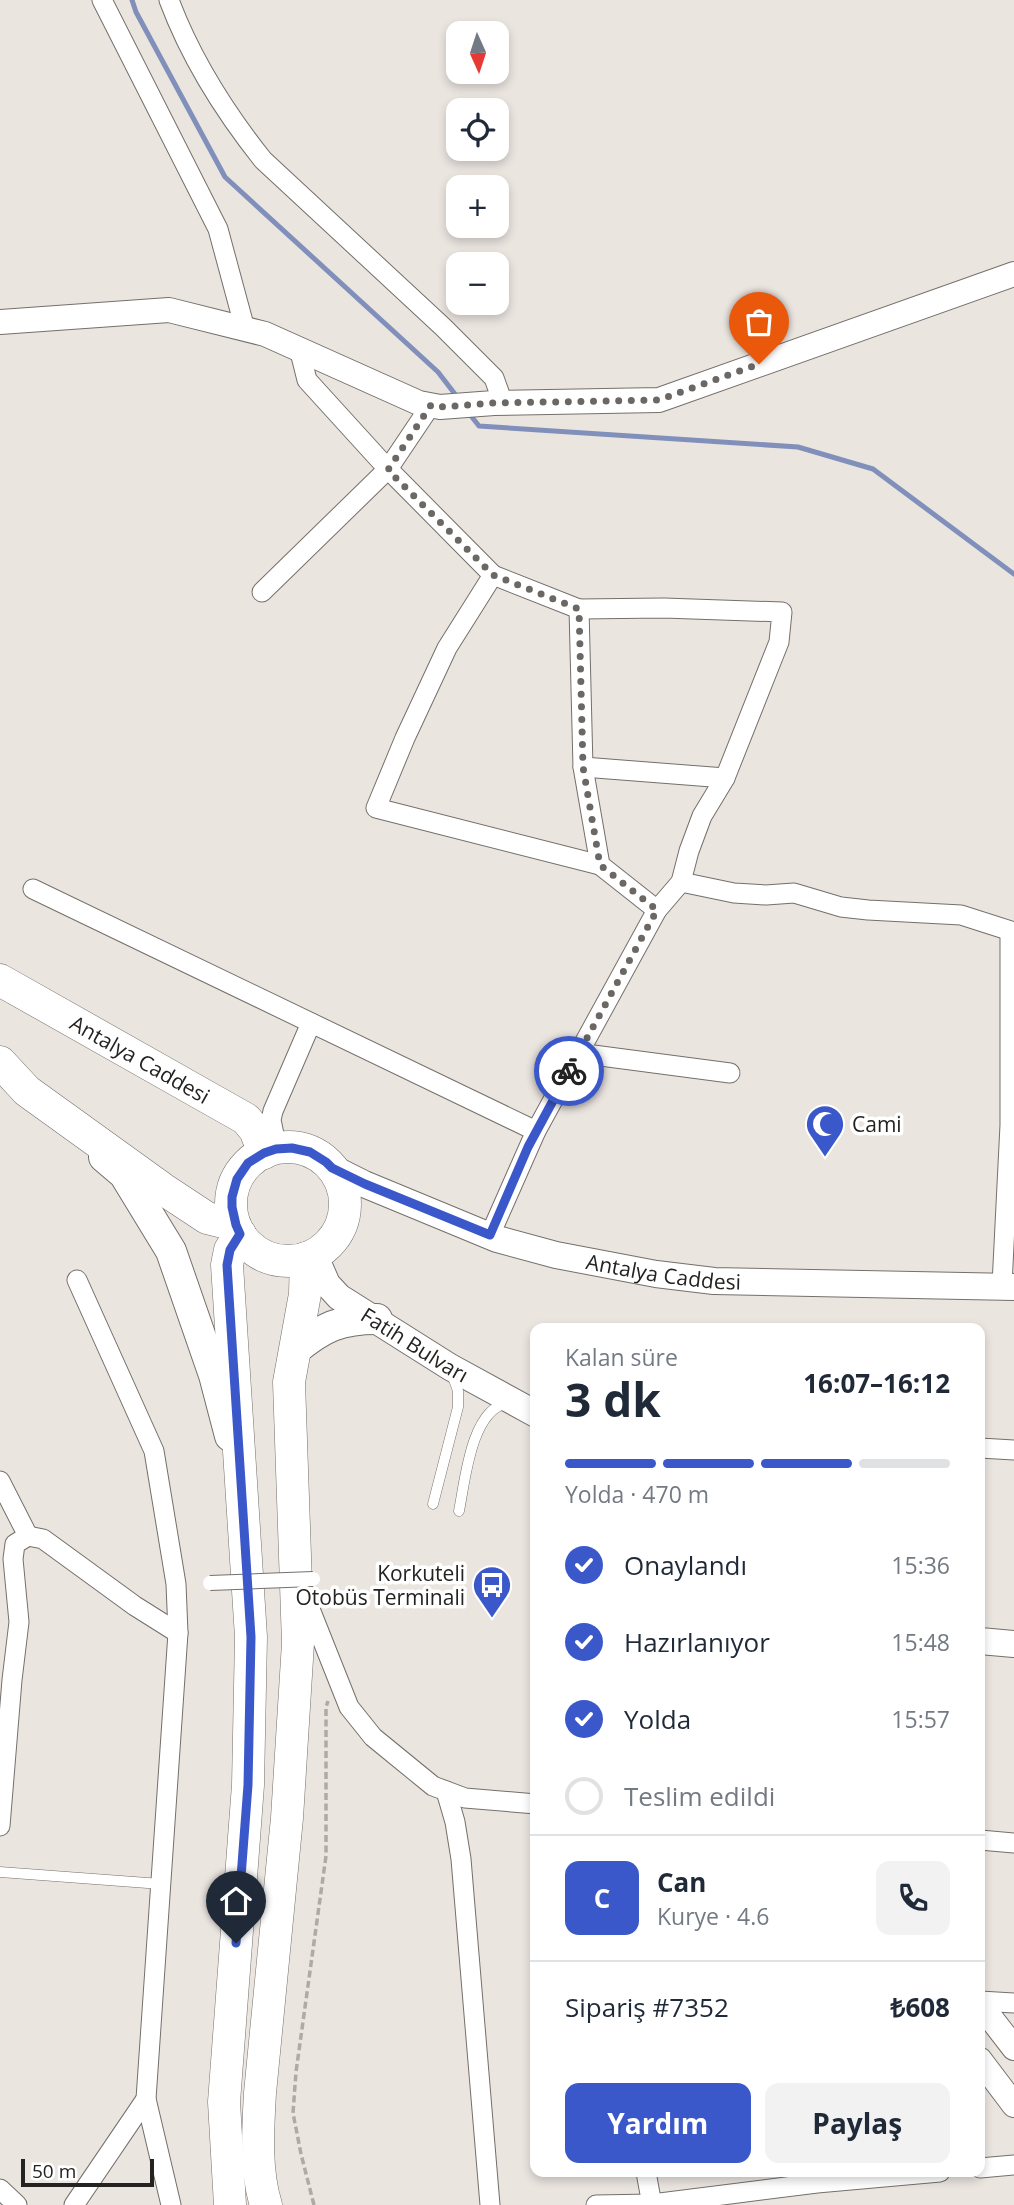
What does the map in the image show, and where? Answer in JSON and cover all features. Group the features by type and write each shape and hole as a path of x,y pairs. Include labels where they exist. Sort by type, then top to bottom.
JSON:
{"highway":[{"name":"Antalya Caddesi","path":"0,979 246,1119 270,1151"},
{"path":"0,1062 30,1092 163,1188 207,1218 238,1230"},
{"path":"292,1148 310,1152 332,1168 344,1193 343,1220 329,1244 310,1256 287,1261 268,1257 252,1248 238,1230 232,1207 234,1188 248,1163 270,1151 292,1148"},
{"path":"230,2205 224,2102 248,1785 251,1637 227,1265 238,1230"},
{"path":"266,2205 262,2192 258,2127 287,1818 304,1574 289,1382 310,1256"}],"main road":[{"path":"30,1092 124,1174 171,1251 214,1375 240,1475"},
{"name":"Antalya Caddesi","path":"332,1168 490,1235 556,1255 656,1274 714,1281 1008,1286"},
{"name":"Fatih Bulvarı","path":"310,1256 327,1284 340,1297 450,1367 525,1408"},
{"path":"295,1350 332,1325 355,1319 377,1320"},
{"path":"985,1641 1014,1644"}],"street":[{"path":"102,0 218,229 245,329"},
{"path":"169,0 207,80 263,160 494,378 498,403"},
{"path":"0,322 169,310 265,334 419,403 435,406 659,400 1014,274"},
{"path":"299,348 307,380 388,470 493,575 579,609 664,608 782,612 779,642 725,778 702,816 681,882 657,910 578,1053 536,1131 490,1235"},
{"path":"262,592 388,470 435,406"},
{"path":"493,575 447,648 376,808 600,865 657,910"},
{"path":"579,609 583,767 600,865"},
{"path":"583,767 725,778"},
{"path":"681,882 734,893 794,894 855,909 961,915 1012,932 1012,1125 1008,1286"},
{"path":"33,889 536,1131"},
{"path":"270,1151 273,1111 312,1023"},
{"path":"578,1053 730,1073"},
{"path":"78,1280 154,1451 176,1584 178,1633 146,2099 170,2205"},
{"path":"985,1448 1014,1450"},
{"path":"0,1481 28,1536"},
{"path":"0,1826 19,1622 13,1559 15,1544 28,1536 43,1539 178,1633"},
{"path":"210,1583 304,1574 349,1707 373,1737 433,1786 465,1798 530,1803"},
{"path":"446,1791 455,1822 461,1860 490,2205"},
{"path":"985,1840 1014,1843"},
{"path":"985,2002 1014,2003"},
{"path":"985,2009 1014,2048"},
{"path":"985,2067 1014,2105"},
{"path":"74,2205 146,2099"},
{"path":"985,2168 1014,2165"},
{"path":"647,2177 652,2205"},
{"path":"596,2205 652,2205 884,2177"},
{"path":"0,2189 17,2205"}],"lane":[{"path":"433,1504 457,1407 458,1391 450,1367"},
{"path":"458,1511 478,1427 498,1405 525,1408"},
{"path":"0,1872 161,1884"}],"path":[{"path":"314,2205 293,2113 296,2071 326,1856 326,1707 338,1681"}],"waterway":[{"path":"132,0 225,177 438,372 458,398"},
{"path":"468,412 479,426 798,447 873,469 1014,574"}],"way so far":[{"path":"569,1071 657,910 600,865 583,767 579,609 493,575 388,470 431,405 440,407 494,403 659,400 759,364"}],"place":[{"name":"Cami","path":"825,1158"},
{"name":"Korkuteli Otobüs Terminali","path":"492,1619"}],"route":[{"path":"236,1943 248,1785 251,1637 227,1265 230,1250 240,1234 232,1207 237,1179 248,1163 264,1153 283,1148 301,1149 365,1184 490,1235 528,1147 569,1071"}]}
